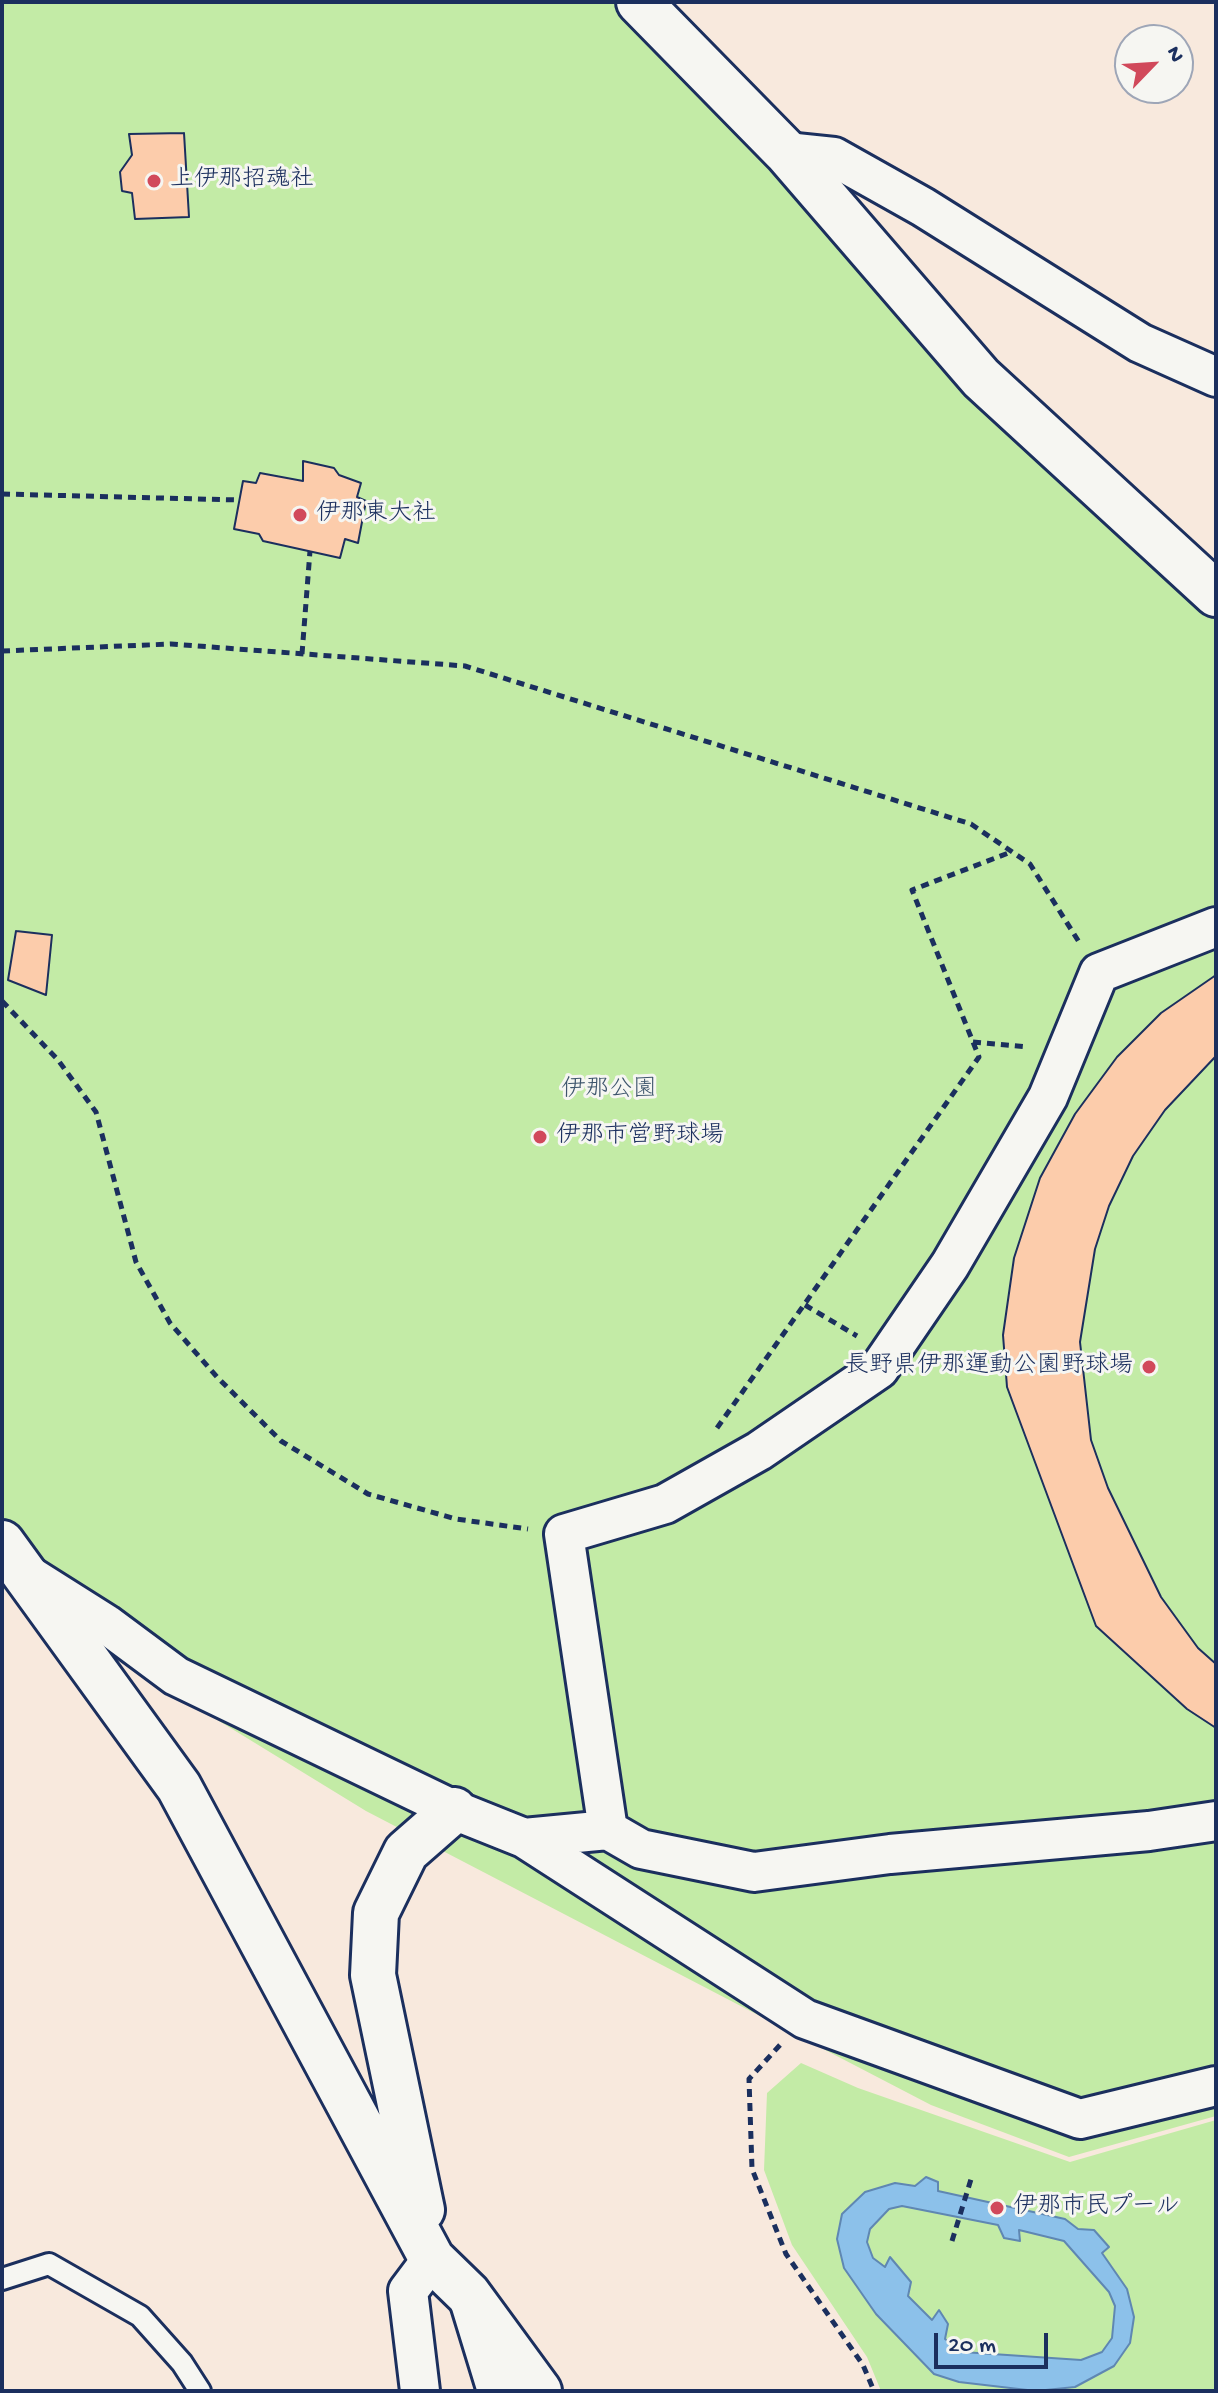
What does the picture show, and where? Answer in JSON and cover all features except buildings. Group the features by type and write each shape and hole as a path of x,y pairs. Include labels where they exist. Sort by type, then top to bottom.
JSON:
{"street":[{"path":"639,2 786,152 981,378 1216,594"},
{"path":"786,152 834,157 923,207 1140,343 1216,377"},
{"path":"608,1830 564,1534 665,1504 759,1451 879,1369 950,1265 1040,1110 1099,973 1216,927"},
{"path":"13,1558 176,1676 454,1810 524,1838 805,2019 1080,2119 1216,2086"},
{"path":"13,1558 179,1787 432,2259 468,2294 539,2391"},
{"path":"420,2391 408,2291 432,2259 373,1975 373,1960 376,1913 406,1852 454,1810"},
{"path":"524,1838 608,1830 641,1849 754,1872 890,1854 1149,1831 1216,1821"},
{"path":"468,2294 497,2391"}],"lane":[{"path":"2,2279 49,2264 140,2316 182,2363 200,2391"}],"path":[{"path":"2,494 240,500"},
{"path":"302,654 310,551"},
{"path":"2,651 171,644 465,666 971,824 1030,864 1099,973"},
{"path":"712,1434 979,1057 912,890 1011,852"},
{"path":"2,1001 58,1060 96,1112 136,1262 170,1323 281,1441 368,1494 456,1519 564,1534"},
{"path":"973,1042 1067,1050"},
{"path":"805,1305 889,1355"},
{"path":"805,2019 749,2079 752,2169 786,2254 863,2365 874,2391"},
{"path":"952,2241 972,2176"}],"green space":[{"name":"伊那公園","path":"2,2 620,2 1216,594 1216,2116 1069,2157 931,2105 366,1811 2,1588"},
{"name":"伊那市民プール","path":"801,2063 858,2088 1070,2162 1216,2120 1216,2391 881,2391 867,2357 792,2245 764,2170 767,2093"}],"water":[{"path":"926,2177 938,2182 938,2191 1065,2219 1078,2229 1094,2230 1109,2247 1102,2253 1127,2289 1134,2317 1130,2343 1114,2366 1075,2387 1036,2391 959,2382 934,2374 876,2314 844,2268 837,2239 842,2214 865,2192 895,2183 915,2186","holes":["902,2206 998,2225 1004,2238 1020,2241 1019,2230 1064,2241 1109,2292 1115,2306 1112,2338 1102,2352 1081,2360 963,2352 945,2339 948,2324 939,2310 932,2320 908,2296 911,2282 890,2257 885,2267 873,2258 867,2242 870,2229 889,2209"]}],"place":[{"name":"上伊那招魂社","path":"154,181"},
{"name":"伊那東大社","path":"300,515"},
{"name":"伊那市営野球場","path":"540,1137"},
{"name":"長野県伊那運動公園野球場","path":"1149,1367"},
{"name":"伊那市民プール","path":"997,2208"}]}
